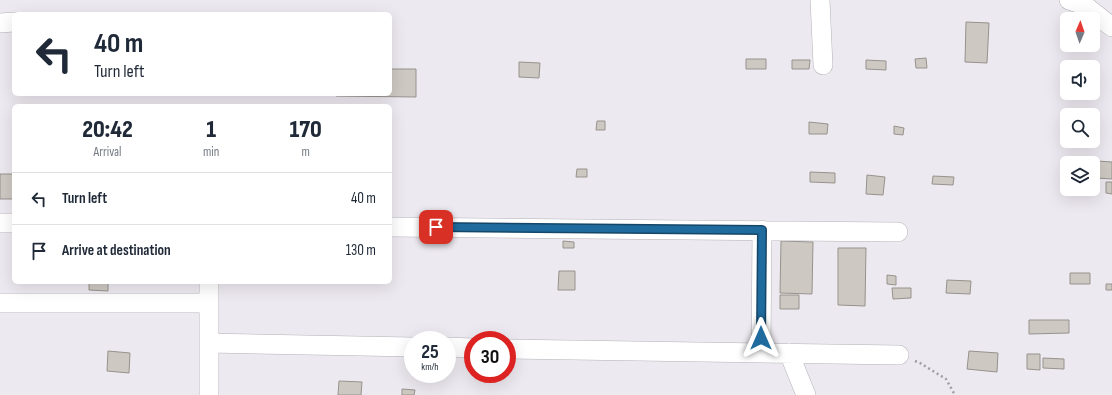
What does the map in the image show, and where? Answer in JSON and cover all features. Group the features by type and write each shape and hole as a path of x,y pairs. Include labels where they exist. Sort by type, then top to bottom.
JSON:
{"street":[{"path":"820,0 823,65"},
{"path":"1069,0 1084,5 1112,27"},
{"path":"0,23 12,22"},
{"path":"0,223 12,223"},
{"path":"392,227 898,232"},
{"path":"761,353 762,230"},
{"path":"209,284 209,395"},
{"path":"0,303 209,304"},
{"path":"209,343 404,347"},
{"path":"516,348 899,355"},
{"path":"789,353 806,395"}],"path":[{"path":"899,355 920,363 946,379 955,395"}],"building":[{"path":"966,22 989,23 987,63 965,62"},
{"path":"926,58 927,68 916,68 915,59"},
{"path":"746,59 766,59 766,69 746,69"},
{"path":"792,60 810,60 809,69 792,69"},
{"path":"866,60 886,61 886,70 866,69"},
{"path":"519,62 540,63 539,78 519,77"},
{"path":"392,69 416,69 416,97 336,96 392,96"},
{"path":"597,121 605,121 605,130 596,130"},
{"path":"809,122 828,124 827,134 809,134"},
{"path":"894,126 904,128 903,135 894,134"},
{"path":"1100,161 1112,162 1112,179 1100,178"},
{"path":"577,169 587,169 587,177 576,177"},
{"path":"810,172 835,173 835,183 810,182"},
{"path":"0,174 12,174 12,199 0,199"},
{"path":"867,175 885,177 883,195 866,194"},
{"path":"933,176 954,177 953,185 932,184"},
{"path":"1106,182 1112,182 1112,194 1106,193"},
{"path":"563,241 574,242 574,248 563,248"},
{"path":"781,241 813,242 812,294 780,293"},
{"path":"838,248 866,248 865,306 838,305"},
{"path":"559,271 575,271 575,290 558,290"},
{"path":"1070,273 1090,273 1090,284 1070,284"},
{"path":"887,275 896,276 896,285 887,284"},
{"path":"947,280 971,281 970,294 946,293"},
{"path":"89,284 108,284 108,291 89,290"},
{"path":"1106,284 1112,284 1112,290 1106,290"},
{"path":"892,288 911,288 911,298 893,299"},
{"path":"780,295 799,295 799,309 780,309"},
{"path":"1029,320 1069,320 1069,333 1029,334"},
{"path":"108,351 130,353 129,373 107,371"},
{"path":"969,351 998,353 997,372 967,369"},
{"path":"1027,354 1040,354 1040,370 1027,369"},
{"path":"1043,358 1064,359 1064,369 1043,368"},
{"path":"339,381 362,382 361,395 338,395"},
{"path":"402,389 415,390 414,395 402,395"}],"route":[{"path":"436,227 762,230 761,338"}]}
